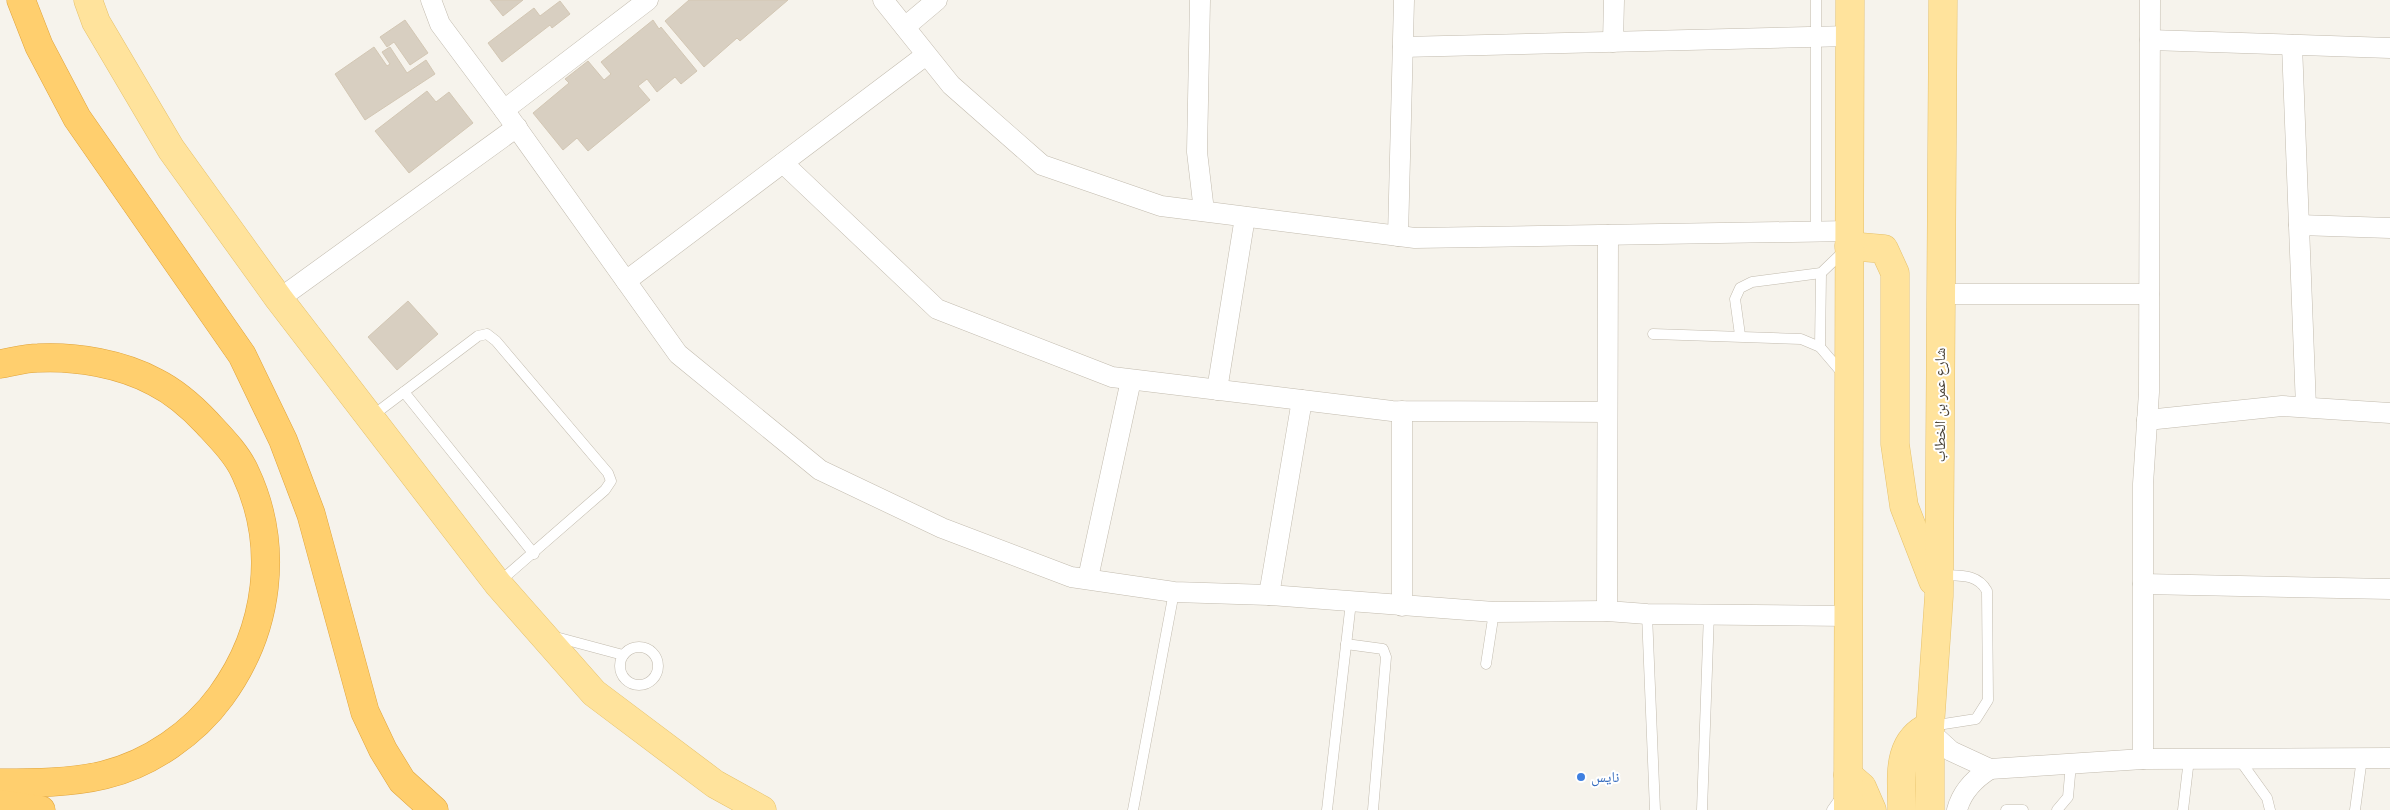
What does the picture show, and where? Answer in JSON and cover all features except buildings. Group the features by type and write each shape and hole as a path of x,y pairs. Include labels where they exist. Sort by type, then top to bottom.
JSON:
{"highway":[{"path":"21,0 39,46 77,118 242,355 283,440 311,514 365,712 383,750 402,781 434,810"},
{"path":"0,364 38,358 82,361 122,369 155,382 189,404 217,434 244,470 258,507 265,540 266,581 259,620 247,652 232,680 207,715 173,743 142,760 105,774 56,782 0,783"},
{"path":"0,804 42,810"}],"main road":[{"path":"88,0 96,22 170,149 279,299 498,584 594,693 715,784 762,810"},
{"path":"1850,0 1848,790 1862,787 1872,810"},
{"name":"شارع عمر بن الخطاب","path":"1930,810 1930,729 1939,586 1943,0"},
{"path":"1849,238 1884,249 1895,273 1895,444 1904,506 1939,586"},
{"path":"1902,810 1902,758 1909,742 1922,730 1930,729"}],"street":[{"path":"431,0 440,24 517,127 678,354 820,470 942,528 1071,577 1174,592 1269,595 1494,612 1607,611 1648,614 1709,613 1848,616"},
{"path":"504,110 648,0"},
{"path":"883,0 951,85 1042,165 1160,206 1415,238 1816,231 1849,238"},
{"path":"905,27 937,0"},
{"path":"1200,0 1197,152 1204,211"},
{"path":"1398,236 1404,0"},
{"path":"1613,42 1614,0"},
{"path":"2143,759 2143,484 2147,420 2149,294 2150,0"},
{"path":"1403,47 1850,36"},
{"path":"2150,40 2390,48"},
{"path":"2292,44 2306,407"},
{"path":"626,282 926,54"},
{"path":"279,299 517,127"},
{"path":"783,163 937,309 1112,377 1402,411 1608,412"},
{"path":"1217,390 1245,217"},
{"path":"2299,225 2390,228"},
{"path":"1607,611 1608,235"},
{"path":"1941,294 2149,294"},
{"path":"1088,578 1131,380"},
{"path":"1269,595 1302,400"},
{"path":"2147,420 2282,406 2390,413"},
{"path":"1402,411 1402,606"},
{"path":"2143,584 2390,589"},
{"path":"1930,729 1951,750 1990,769 2143,759 2390,758"},
{"path":"1957,810 1960,800 1971,783 1990,769"}],"lane":[{"path":"1816,0 1816,231"},
{"path":"1820,347 1822,272 1849,238"},
{"path":"1740,335 1735,299 1740,288 1752,282 1822,272"},
{"path":"370,417 478,336 487,334 496,341 608,473 611,482 605,490 498,584"},
{"path":"1654,334 1740,335 1801,339 1820,347 1849,380"},
{"path":"404,392 534,554"},
{"path":"1930,729 1976,719 1983,711 1988,700 1987,591 1982,581 1970,576 1939,586"},
{"path":"1134,810 1174,592"},
{"path":"1327,810 1351,602"},
{"path":"1486,664 1494,612"},
{"path":"1702,810 1709,613"},
{"path":"1648,614 1656,810"},
{"path":"539,632 623,655"},
{"path":"1346,644 1383,649 1386,657 1373,810"},
{"path":"2354,810 2362,758"},
{"path":"2183,810 2188,759"},
{"path":"2239,759 2266,798 2270,810"},
{"path":"2057,810 2068,797 2071,764"},
{"path":"1832,810 1848,790"},
{"path":"2006,810 2023,810"}],"place":[{"name":"نايس","path":"1581,777"}]}
